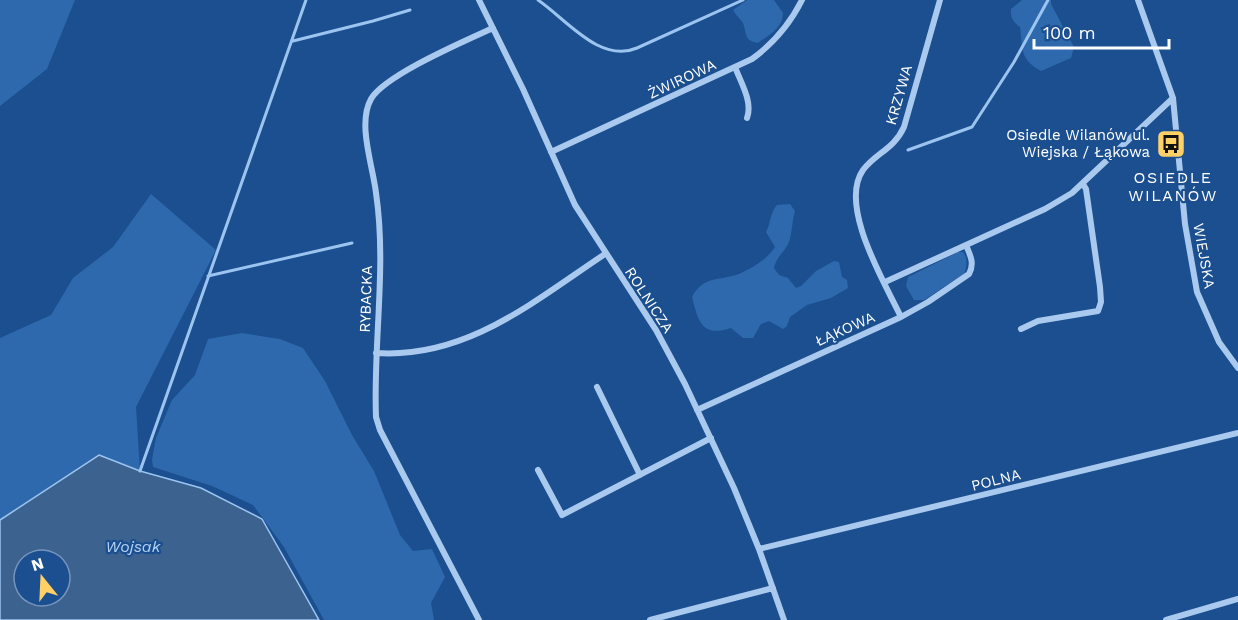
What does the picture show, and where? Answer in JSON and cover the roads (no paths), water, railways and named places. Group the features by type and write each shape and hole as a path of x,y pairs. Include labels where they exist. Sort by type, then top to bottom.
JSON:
{"street":[{"name":"ROLNICZA","path":"479,0 523,89 575,205 656,330 698,410 759,549 783,620"},
{"name":"ŻWIROWA","path":"551,152 759,54 787,26 802,0"},
{"name":"KRZYWA","path":"900,317 860,228 856,202 857,185 864,169 893,145 904,127 940,0"},
{"name":"WIEJSKA","path":"1138,0 1173,98 1185,224 1197,292 1219,342 1238,368"},
{"name":"RYBACKA","path":"479,620 380,430 376,417 381,223 365,131 366,113 371,99 393,78 493,28"},
{"path":"735,67 749,104 750,111 747,118"},
{"path":"885,282 1045,209 1072,193 1173,98"},
{"path":"1021,329 1038,321 1098,311 1101,306 1083,184"},
{"name":"ŁĄKOWA","path":"698,410 928,302 969,274 972,262 966,245"},
{"path":"376,353 410,354 453,343 495,326 605,254"},
{"path":"597,387 640,475"},
{"name":"POLNA","path":"759,549 1238,434"},
{"path":"538,470 562,515 711,438"},
{"path":"650,620 773,588"},
{"path":"1166,620 1238,599"}],"water":[{"name":"Wojsak","path":"99,455 140,471 201,488 262,519 319,620 0,620 0,520"}],"waterway":[{"path":"140,471 306,0"},
{"path":"538,0 597,45 610,50 623,51 637,48 743,0"},
{"path":"908,150 972,127 1014,62 1048,0"},
{"path":"293,41 410,10"},
{"path":"208,276 352,243"}],"place":[{"name":"Osiedle Wilanów ul. Wiejska / Łąkowa","path":"1171,144"}],"district":[{"name":"OSIEDLE WILANÓW","path":"1173,186"}]}
